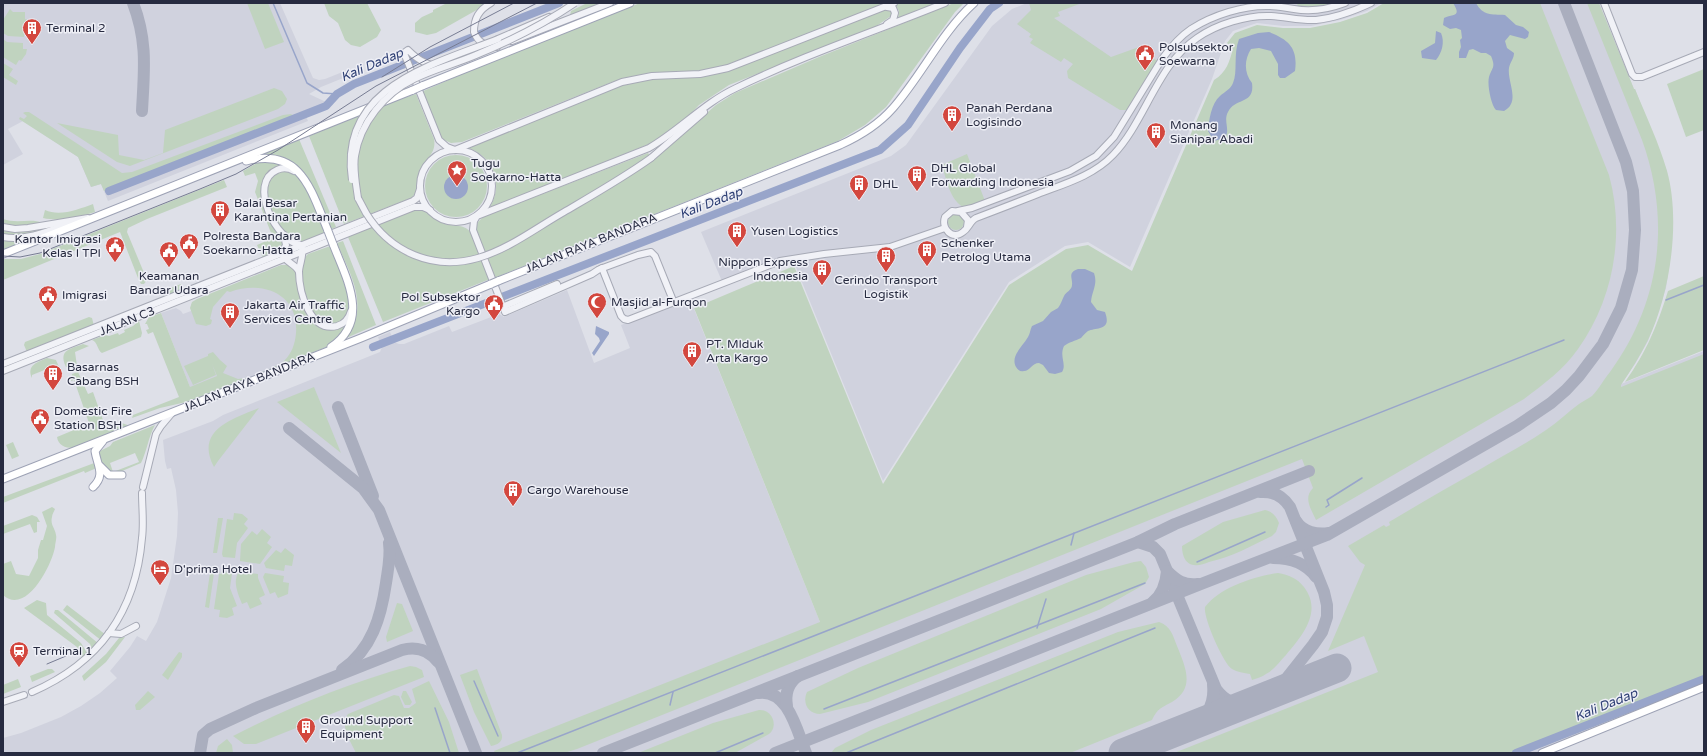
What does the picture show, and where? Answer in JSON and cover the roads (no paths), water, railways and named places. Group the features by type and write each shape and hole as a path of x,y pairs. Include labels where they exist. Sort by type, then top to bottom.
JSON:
{"main road":[{"path":"3,254 220,168 312,129 630,3"},
{"name":"JALAN RAYA BANDARA","path":"3,479 390,326 498,281 840,145 863,133 893,108 947,33 974,3"},
{"path":"220,168 252,159 273,158 287,163 298,171 311,190 352,290 354,302 352,319 348,328 336,343 311,357"},
{"path":"93,487 100,477 95,449 108,438"},
{"path":"99,465 109,475 122,475"},
{"path":"1542,753 1704,688"}],"street":[{"path":"491,3 479,12 475,26 475,34 482,43 488,46 497,47"},
{"path":"358,198 355,173 356,149 367,124 385,99 412,80 497,46 548,20 575,3"},
{"path":"580,3 498,39 414,72 383,92 364,117 354,140 350,171 354,190 376,230 402,250 420,257 440,261 465,260 479,257 510,244 625,176 651,158 683,131 715,100"},
{"path":"610,3 497,47 441,65 426,63 410,52 404,53 439,140 447,147 465,151 478,158 486,166 491,177 492,188 490,196 483,210 474,221 473,230 502,307 554,288 591,271 645,252 653,253 674,303"},
{"path":"473,230 462,222 443,220 430,210 423,200 420,189 424,170 436,157 443,153 455,150 622,82 652,76 700,74 728,68 894,3"},
{"path":"462,222 649,148 671,135 699,111 736,88 780,68 945,3"},
{"path":"1345,3 1316,10 1270,6 1250,7 1222,15 1201,24 1184,35 1162,59 1114,137 1096,156 1070,171 972,208 952,211 946,215 944,221 945,228 950,234 958,235 964,231 976,218 1074,180 1102,165 1124,142 1178,55 1205,33 1221,26 1252,17 1270,16 1300,20 1317,20 1340,16 1371,3"},
{"path":"1604,3 1632,74 1635,77 1642,77 1704,52"},
{"path":"877,30 889,23 895,16 895,10 892,7 883,7"},
{"path":"1125,119 1134,124"},
{"path":"436,157 439,140"},
{"path":"1096,156 1102,165"},
{"path":"311,190 298,174 288,168 276,170 266,179 264,191 266,203 273,220 284,235 302,248 299,272 300,287 305,304 315,319 327,326 340,324 349,316 352,302 347,279"},
{"path":"1070,171 1074,180"},
{"name":"JALAN C3","path":"3,371 283,256 412,201 419,196 420,189"},
{"name":"JALAN C3","path":"302,248 414,207 424,207 430,210"},
{"path":"958,210 967,217 967,227"},
{"path":"5,228 28,228 102,215"},
{"path":"3,236 16,238 30,237 81,219"},
{"path":"600,269 621,316 624,319 632,319 780,261 813,255 890,247 945,228"},
{"path":"284,235 286,245 283,256 298,268 299,272"},
{"name":"JALAN C3","path":"3,364 283,256"},
{"path":"32,692 59,679 80,665 109,633 127,605 135,579 143,538 142,490 156,434 161,426 175,411"},
{"path":"109,633 124,633 136,626"},
{"path":"3,702 24,695"}],"water":[{"path":"1453,3 1476,3 1488,14 1505,15 1516,25 1523,27 1529,32 1528,37 1525,39 1510,35 1505,41 1507,48 1514,53 1509,68 1513,97 1509,107 1504,111 1496,110 1490,94 1489,77 1493,67 1491,56 1473,49 1469,50 1466,58 1459,58 1461,47 1460,40 1462,38 1461,30 1456,28 1450,29 1443,25 1444,18 1455,14 1457,11"},
{"path":"1436,31 1441,33 1442,36 1443,44 1440,54 1436,60 1422,58 1421,51 1435,43"},
{"path":"1269,32 1282,38 1291,46 1294,51 1296,63 1295,71 1285,78 1280,78 1278,75 1278,64 1271,51 1259,48 1251,49 1246,62 1247,75 1252,83 1250,95 1248,98 1231,107 1226,117 1227,133 1225,138 1214,141 1208,131 1211,112 1217,99 1229,89 1233,83 1236,51 1239,39 1258,33"},
{"path":"456,175 465,178 468,187 465,196 456,199 447,196 444,187 447,178"},
{"path":"1078,269 1085,269 1094,273 1095,284 1091,302 1097,310 1105,312 1107,322 1102,327 1088,331 1081,338 1064,346 1062,354 1064,366 1062,372 1055,374 1049,373 1043,365 1039,363 1035,364 1026,371 1019,370 1015,363 1016,355 1029,336 1032,326 1043,321 1051,312 1058,308 1066,293 1072,287 1071,276 1073,272"},
{"path":"596,326 609,332 609,334 594,356 592,353 600,341 595,334"}],"waterway":[{"path":"273,3 307,83 323,93 337,94"},
{"name":"Kali Dadap","path":"109,191 326,106 337,94 354,84 559,3"},
{"name":"Kali Dadap","path":"373,347 880,150 908,125 960,48 990,9 999,3"},
{"path":"1666,300 1704,285"},
{"path":"517,753 1564,340"},
{"path":"1326,507 1329,505 1327,500 1362,478"},
{"path":"1197,562 1265,532"},
{"path":"1071,545 1074,533"},
{"path":"824,709 1145,583"},
{"path":"1037,628 1046,599"},
{"path":"846,753 1155,628"},
{"name":"Kali Dadap","path":"1516,753 1704,679"},
{"path":"474,681 498,736"},
{"path":"670,705 673,692"},
{"path":"435,708 450,753"},
{"path":"715,753 763,733"}],"tram line":[{"path":"382,77 430,47 514,3"},
{"path":"3,256 20,257 40,253 236,174 278,150 376,86 537,3"},
{"path":"43,655 62,647"},
{"path":"47,664 66,656"}],"place":[{"name":"Terminal 2","path":"32,45"},
{"name":"Polsubsektor Soewarna","path":"1145,71"},
{"name":"Panah Perdana Logisindo","path":"952,132"},
{"name":"Monang Sianipar Abadi","path":"1156,149"},
{"name":"Tugu Soekarno-Hatta","path":"457,187"},
{"name":"DHL Global Forwarding Indonesia","path":"917,192"},
{"name":"DHL","path":"859,201"},
{"name":"Balai Besar Karantina Pertanian","path":"220,227"},
{"name":"Yusen Logistics","path":"737,248"},
{"name":"Polresta Bandara Soekarno-Hatta","path":"189,260"},
{"name":"Kantor Imigrasi Kelas I TPI","path":"115,263"},
{"name":"Schenker Petrolog Utama","path":"927,267"},
{"name":"Keamanan Bandar Udara","path":"169,268"},
{"name":"Cerindo Transport Logistik","path":"886,273"},
{"name":"Nippon Express Indonesia","path":"822,286"},
{"name":"Imigrasi","path":"48,312"},
{"name":"Masjid al-Furqon","path":"597,319"},
{"name":"Pol Subsektor Kargo","path":"494,321"},
{"name":"Jakarta Air Traffic Services Centre","path":"230,329"},
{"name":"PT. MIduk Arta Kargo","path":"692,368"},
{"name":"Basarnas Cabang BSH","path":"53,391"},
{"name":"Domestic Fire Station BSH","path":"40,435"},
{"name":"Cargo Warehouse","path":"513,507"},
{"name":"D'prima Hotel","path":"160,586"},
{"name":"Terminal 1","path":"19,668"},
{"name":"Ground Support Equipment","path":"306,744"}]}
